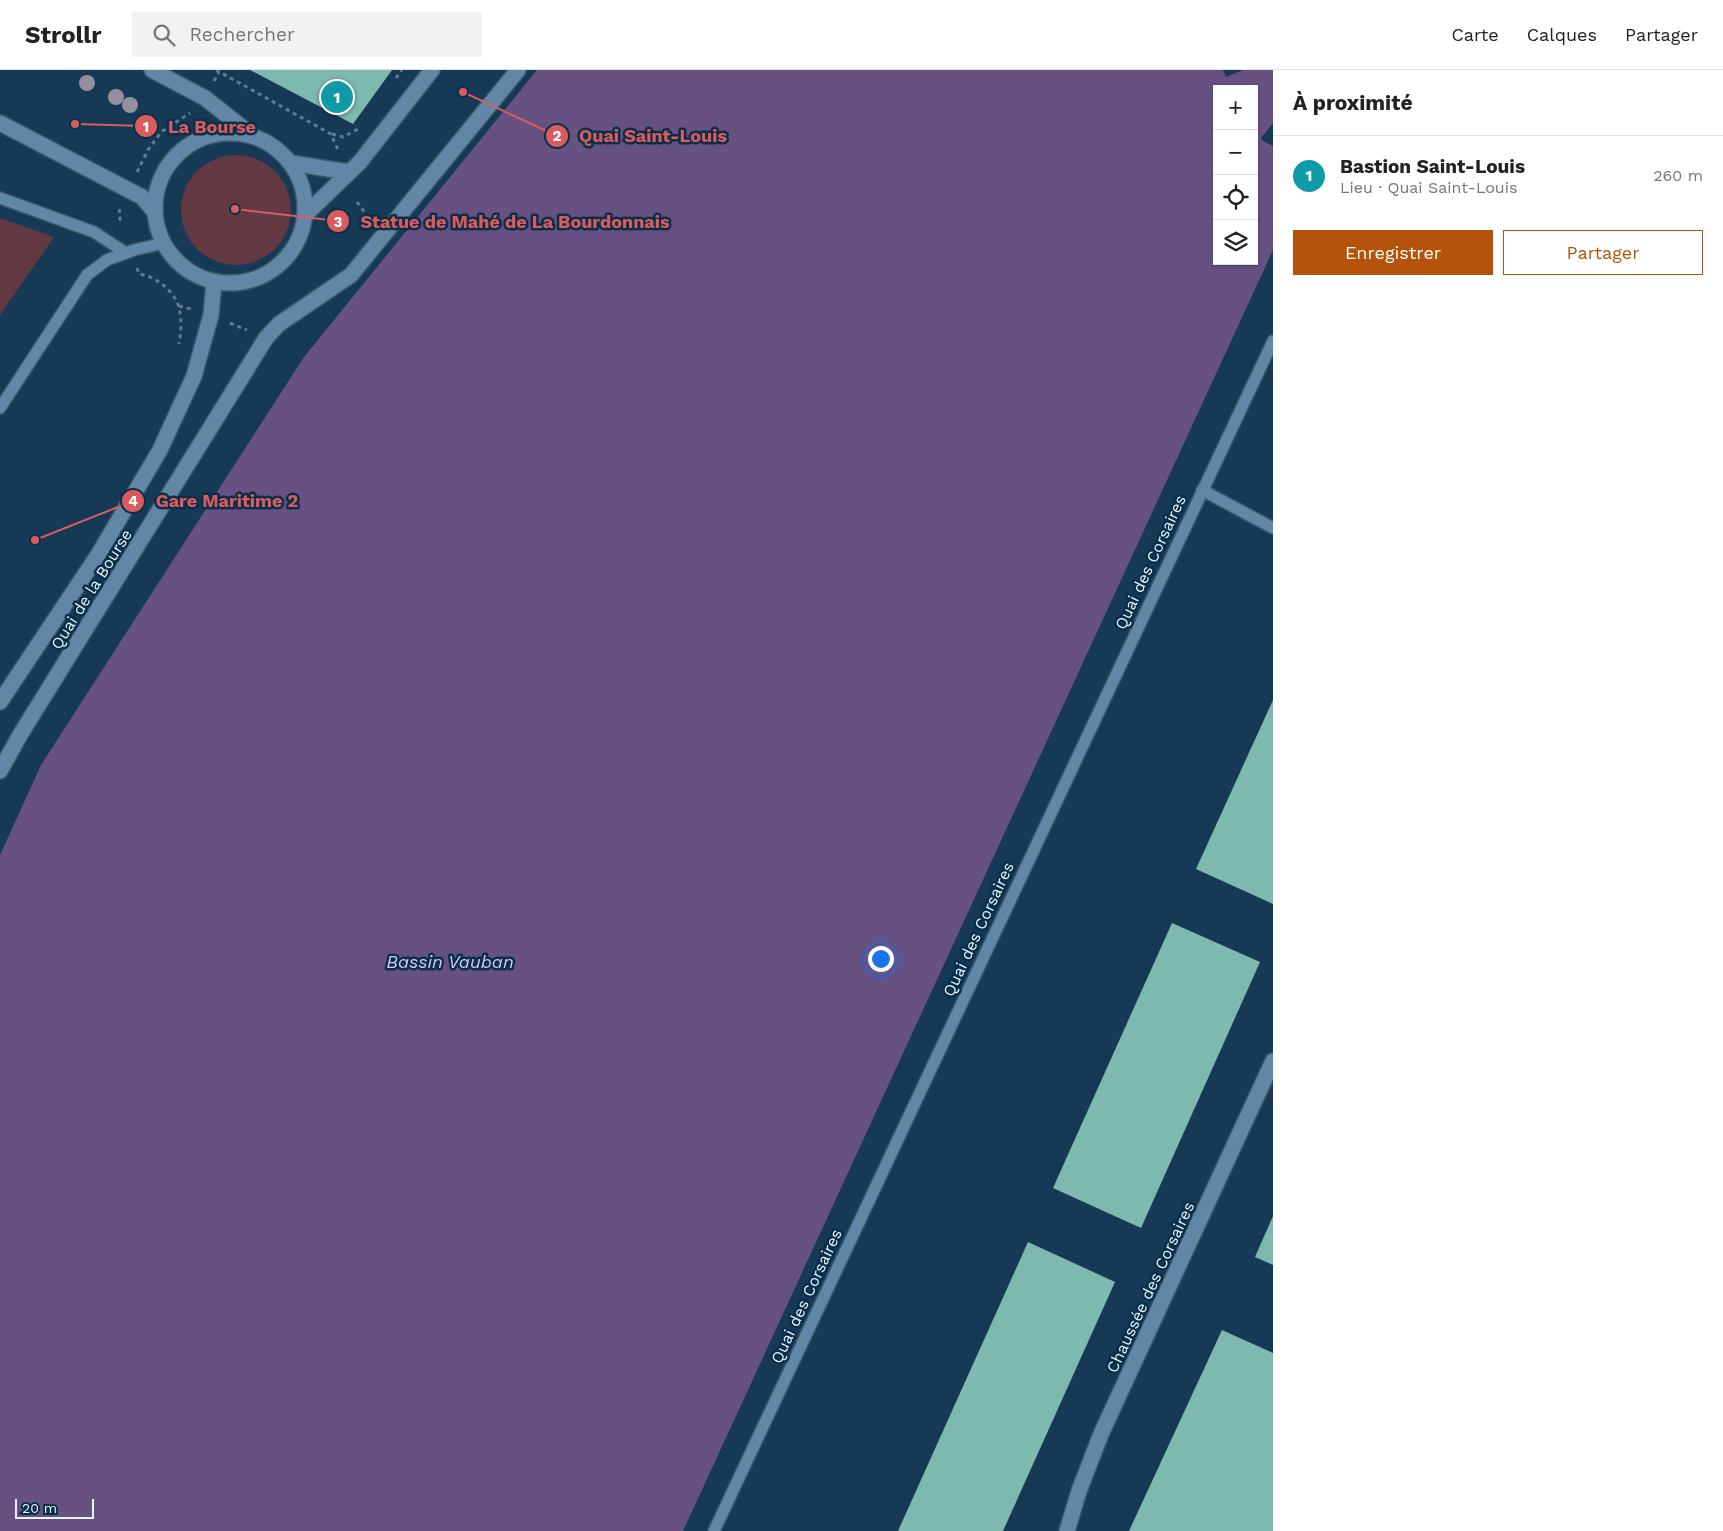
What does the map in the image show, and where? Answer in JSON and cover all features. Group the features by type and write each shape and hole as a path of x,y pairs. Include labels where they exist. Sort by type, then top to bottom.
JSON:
{"street":[{"path":"152,70 205,98 253,136"},
{"path":"306,214 360,162 432,70"},
{"name":"Quai de la Bourse","path":"0,771 20,735 266,338 279,324 351,275 518,70"},
{"path":"0,123 142,197 155,212"},
{"path":"219,133 236,133 253,136 267,142 280,151 291,163 303,187 306,214 304,227 296,244 285,260 275,268 264,275 240,283 214,282 198,276 173,257 159,233 155,212 156,198 164,171 174,157 187,146 202,138 219,133"},
{"path":"291,163 348,172"},
{"path":"0,702 98,555 160,450 194,376 211,315 214,282"},
{"name":"Chaussée des Corsaires","path":"1066,1531 1101,1434 1273,1062"}],"lane":[{"path":"0,198 94,232 126,253"},
{"path":"0,408 87,275 107,260 164,243"},
{"name":"Quai des Corsaires","path":"714,1531 1273,341"},
{"path":"1202,490 1273,528"}],"path":[{"path":"392,84 402,70"},
{"path":"128,190 148,150 161,132 197,109 205,98 218,71 331,134 343,137 351,134 360,126"},
{"path":"331,134 340,153"},
{"path":"178,348 182,329 179,306"}],"shaded area":[{"path":"236,155 257,159 275,171 287,189 291,210 287,231 275,249 257,261 236,265 215,261 197,249 185,231 181,210 185,189 197,171 215,159"},
{"path":"0,218 54,237 0,315"}],"water":[{"name":"Bassin Vauban","path":"537,70 1223,70 1226,77 1243,70 1273,70 1273,123 1261,138 1273,146 1273,250 683,1531 0,1531 0,855 41,765 304,357"}],"building":[{"path":"250,70 392,70 353,124"},
{"path":"1273,700 1273,904 1196,869"},
{"path":"1172,923 1260,962 1141,1228 1053,1188"},
{"path":"1273,1216 1273,1265 1255,1257"},
{"path":"1028,1242 1115,1282 1003,1531 898,1531"},
{"path":"1222,1330 1273,1353 1273,1531 1129,1531"}],"place":[{"name":"Quai Saint-Louis","path":"463,92"},
{"name":"Bastion Saint-Louis","path":"337,97"},
{"name":"La Bourse","path":"75,124"},
{"name":"Statue de Mahé de La Bourdonnais","path":"235,209"},
{"name":"Gare Maritime 2","path":"35,540"}]}
